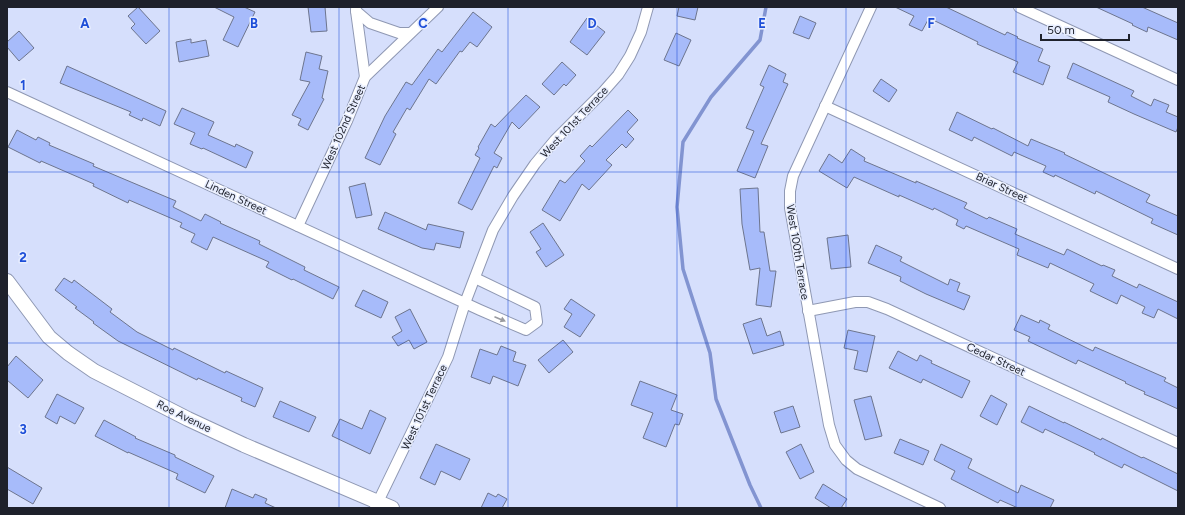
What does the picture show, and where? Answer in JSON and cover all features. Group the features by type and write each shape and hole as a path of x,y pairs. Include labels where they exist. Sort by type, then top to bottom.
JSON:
{"main road":[{"name":"Roe Avenue","path":"7,281 50,337 68,353 94,371 188,419 244,445 377,505 392,508"}],"street":[{"name":"West 102nd Street","path":"298,226 347,121 365,77 438,7"},
{"name":"West 101st Terrace","path":"377,505 448,357 465,303 493,230 513,196 535,164 555,140 604,92 618,75 630,56 641,32 648,7"},
{"name":"West 100th Terrace","path":"871,7 793,176 790,191 790,208 808,311 835,445 846,460 856,470 940,508"},
{"path":"1019,7 1178,80"},
{"path":"356,9 370,23 399,32 410,33"},
{"path":"356,9 365,77"},
{"name":"Linden Street","path":"7,92 465,303"},
{"name":"Briar Street","path":"825,106 1178,269"},
{"path":"465,303 526,330 537,322 535,307 475,278"},
{"name":"Cedar Street","path":"808,311 855,302 868,302 1178,443"}],"building":[{"path":"138,7 160,31 146,44 131,28 135,24 128,16"},
{"path":"214,7 244,7 255,12 238,47 223,40 234,17"},
{"path":"308,7 325,7 327,31 311,32"},
{"path":"679,7 698,7 695,20 677,16"},
{"path":"895,7 946,7 1005,35 1007,32 1043,49 1038,61 1050,66 1043,85 1013,72 1018,62 977,44 978,42 929,18 922,31 909,25 914,16"},
{"path":"1096,7 1142,7 1178,23 1178,40 1148,27 1147,32"},
{"path":"473,12 492,27 477,47 470,42 462,52 460,51 436,84 429,79 410,110 407,108 393,132 396,134 380,165 365,158 385,116 406,82 412,85 438,49 442,52"},
{"path":"800,16 816,23 809,39 793,33"},
{"path":"587,18 605,32 587,55 570,42"},
{"path":"19,31 34,48 19,61 7,47 7,42"},
{"path":"676,33 691,40 679,66 664,60"},
{"path":"191,39 191,43 206,40 209,56 179,62 176,42"},
{"path":"306,52 322,56 319,69 328,71 322,98 324,99 308,130 298,125 301,119 292,115 310,82 300,80"},
{"path":"562,62 576,75 566,86 564,84 554,95 542,84"},
{"path":"1073,63 1134,91 1131,96 1151,106 1154,99 1169,105 1166,112 1178,117 1178,127 1176,132 1108,102 1110,97 1067,78"},
{"path":"769,65 786,74 783,82 788,84 761,144 768,146 755,178 737,171 754,131 746,128 764,87 760,85"},
{"path":"67,66 166,111 160,126 143,118 142,121 129,115 131,112 60,83"},
{"path":"881,79 897,90 889,102 873,91"},
{"path":"526,95 540,107 519,129 512,122 494,153 502,158 497,168 494,166 472,210 458,203 480,158 475,155 479,148 478,147 491,124 495,127"},
{"path":"182,108 214,122 208,135 235,147 236,144 253,152 246,168 203,148 202,149 190,144 195,133 174,124"},
{"path":"628,110 638,120 627,132 634,139 626,148 622,144 606,160 612,165 589,190 582,184 560,221 542,210 560,180 565,183 585,161 580,156 590,145 592,147"},
{"path":"957,112 1028,146 1031,139 1065,153 1064,154 1150,195 1146,202 1178,216 1178,235 1151,223 1153,219 1096,191 1095,194 1055,175 1054,177 1043,172 1046,166 1014,152 1012,156 974,137 972,141 949,130"},
{"path":"17,130 36,140 38,137 50,143 49,145 94,164 93,166 176,201 173,207 201,221 205,214 221,222 220,223 260,241 259,244 305,267 304,270 339,287 333,299 266,267 269,262 213,237 207,250 191,242 195,234 180,227 182,223 129,200 128,203 93,186 94,184 41,161 40,163 8,147"},
{"path":"851,149 865,158 864,161 967,203 964,208 987,219 989,217 1017,229 1015,234 1064,255 1067,249 1102,266 1103,265 1115,270 1112,276 1137,288 1139,284 1178,302 1178,319 1158,309 1154,318 1142,313 1145,307 1121,295 1117,304 1090,291 1094,284 1050,263 1048,268 1017,255 1019,249 966,226 964,229 956,225 958,220 934,208 933,210 899,195 899,197 854,177 847,188 819,171 829,154 842,163"},
{"path":"365,183 372,215 356,218 349,187"},
{"path":"758,188 760,232 764,232 770,271 776,271 771,307 756,305 760,268 750,270 742,224 740,189"},
{"path":"385,212 426,230 428,224 464,232 460,248 436,243 434,250 422,248 378,229"},
{"path":"543,223 564,255 546,267 536,252 541,249 530,232"},
{"path":"848,235 851,267 831,269 827,238"},
{"path":"876,245 902,257 900,261 948,285 950,279 960,283 957,291 970,296 964,310 926,294 900,281 901,277 868,263"},
{"path":"64,278 72,283 74,280 112,309 110,312 137,332 173,350 174,348 225,373 226,371 263,388 255,407 241,401 242,398 198,378 197,380 118,341 93,323 94,322 75,308 77,307 55,290"},
{"path":"363,290 388,302 381,318 355,306"},
{"path":"571,299 595,315 580,337 564,327 572,314 564,309"},
{"path":"410,309 427,342 414,349 409,340 398,346 392,337 402,331 395,317"},
{"path":"1021,315 1039,323 1040,320 1050,325 1048,329 1093,351 1095,347 1166,378 1164,381 1178,388 1178,409 1144,394 1145,392 1125,383 1126,382 1078,360 1076,364 1028,341 1030,337 1014,330"},
{"path":"761,318 767,336 780,331 784,345 753,354 743,324"},
{"path":"848,330 875,336 867,372 854,369 858,351 844,348"},
{"path":"563,340 573,352 549,373 538,360"},
{"path":"501,346 516,352 513,361 526,365 518,386 493,376 490,384 471,377 480,349 497,355"},
{"path":"898,351 917,361 920,355 932,361 931,363 970,381 962,398 923,379 921,383 889,368"},
{"path":"16,356 43,380 28,398 7,380 7,367"},
{"path":"640,381 677,395 671,410 683,414 679,425 675,424 666,447 643,438 653,413 631,405"},
{"path":"57,394 84,408 75,424 60,416 57,424 45,417"},
{"path":"991,395 1007,404 997,425 980,416"},
{"path":"871,396 882,436 865,440 854,400"},
{"path":"280,401 316,417 309,432 273,417"},
{"path":"793,406 800,427 781,433 774,412"},
{"path":"1029,406 1178,474 1178,491 1124,464 1122,468 1045,429 1043,433 1021,422"},
{"path":"370,410 386,418 370,454 332,436 340,419 362,429"},
{"path":"104,420 136,437 135,438 175,455 175,457 214,476 205,493 176,479 178,474 128,453 95,436"},
{"path":"900,439 929,451 923,465 894,453"},
{"path":"436,444 470,459 460,480 441,471 435,485 420,478"},
{"path":"801,444 814,472 800,479 786,452"},
{"path":"941,444 972,459 968,468 1018,493 1021,485 1054,500 1050,508 1018,508 1000,500 998,503 951,479 955,471 934,460"},
{"path":"7,467 42,488 33,504 7,489"},
{"path":"823,484 847,499 841,508 831,508 815,498"},
{"path":"232,489 253,498 255,494 267,499 265,503 276,508 225,508"},
{"path":"488,493 496,497 498,494 507,499 502,508 481,508"}],"waterway":[{"path":"761,508 750,485 716,399 710,353 683,269 677,207 683,142 711,97 760,40 766,7"}]}
